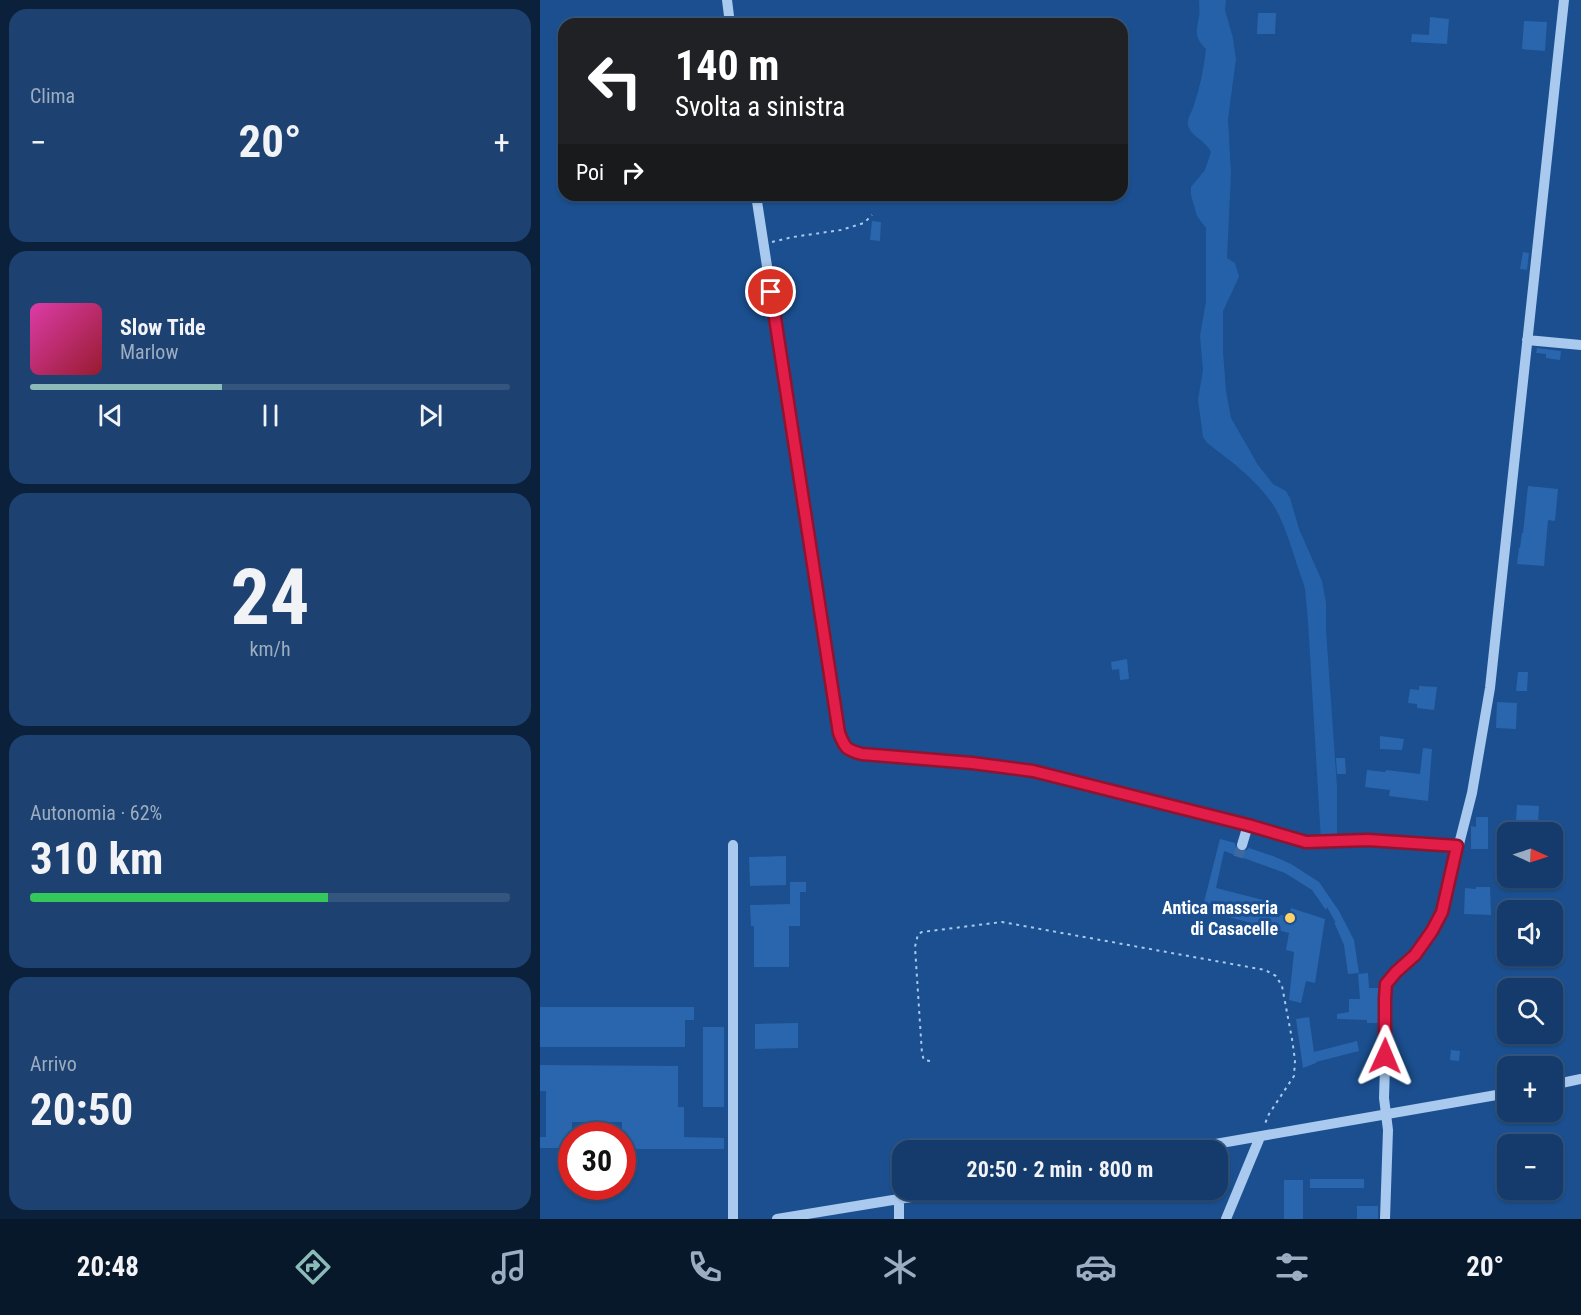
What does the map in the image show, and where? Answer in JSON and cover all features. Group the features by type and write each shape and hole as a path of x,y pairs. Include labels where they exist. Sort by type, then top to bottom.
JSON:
{"street":[{"path":"727,0 729,18"},
{"path":"1385,1219 1388,1130 1384,1098 1386,984 1415,955 1442,912 1472,794 1490,688 1564,0"},
{"path":"757,201 839,733 844,747 862,754 961,762 1033,771 1248,825 1306,842 1368,840 1457,846"},
{"path":"1527,340 1581,345"},
{"path":"1242,845 1248,825"},
{"path":"733,845 733,1219"},
{"path":"1563,1083 1581,1079"},
{"path":"1228,1142 1497,1095"},
{"path":"1226,1219 1260,1137"},
{"path":"777,1219 893,1200"},
{"path":"899,1200 899,1219"}],"path":[{"path":"764,245 793,237 841,230 864,223 872,215"},
{"path":"930,1061 924,1060 922,1054 915,947 918,934 922,932 1002,922 1265,970 1276,975 1282,986 1295,1060 1294,1076 1269,1114 1260,1137"}],"shaded area":[{"path":"1199,0 1226,0 1225,10 1236,59 1228,119 1231,174 1227,258 1235,263 1239,277 1223,311 1226,391 1231,418 1258,465 1273,484 1286,491 1290,498 1299,529 1322,581 1326,603 1337,787 1337,839 1321,841 1305,589 1286,531 1277,511 1265,494 1203,437 1198,400 1203,370 1200,336 1206,301 1206,228 1197,216 1191,187 1205,170 1211,152 1188,125 1200,84 1206,49 1197,33"}],"building":[{"path":"1258,13 1276,13 1275,34 1257,34"},
{"path":"1430,17 1449,19 1447,44 1411,42 1412,34 1429,35"},
{"path":"1524,21 1547,22 1545,51 1522,49"},
{"path":"872,221 881,222 880,241 870,240"},
{"path":"1523,252 1529,253 1527,270 1520,269"},
{"path":"1537,348 1561,351 1560,360 1546,358 1546,354 1536,353"},
{"path":"1528,486 1558,489 1555,521 1548,520 1544,566 1517,564"},
{"path":"1127,659 1129,679 1120,680 1119,669 1112,670 1111,662"},
{"path":"1518,672 1528,672 1527,691 1516,691"},
{"path":"1419,686 1437,687 1434,710 1417,708 1417,704 1408,703 1410,689 1419,690"},
{"path":"1497,702 1517,703 1516,729 1496,728"},
{"path":"1380,736 1404,739 1402,750 1380,749"},
{"path":"1423,748 1432,749 1428,801 1389,796 1390,790 1365,787 1367,770 1420,774"},
{"path":"1336,758 1345,758 1346,774 1337,774"},
{"path":"1517,805 1539,806 1538,822 1516,821"},
{"path":"1476,817 1488,817 1488,849 1471,849 1471,826 1476,827"},
{"path":"1220,839 1235,843 1236,850 1239,852 1244,852 1249,848 1273,856 1291,864 1319,882 1339,911 1354,940 1359,973 1348,974 1344,945 1334,922 1336,923 1327,907 1326,910 1312,890 1285,873 1224,851 1216,888 1263,900 1256,908 1289,917 1291,908 1325,919 1315,983 1306,981 1301,1003 1289,1000 1294,952 1286,950 1289,933 1202,910"},
{"path":"786,856 786,885 750,886 749,857"},
{"path":"790,882 806,882 806,892 800,892 800,926 789,926 789,967 754,967 754,926 751,926 750,905 790,904"},
{"path":"1476,887 1490,887 1491,915 1464,914 1465,888 1476,889"},
{"path":"1368,973 1369,988 1379,988 1378,1023 1367,1023 1367,1020 1337,1019 1337,1014 1349,1012 1349,999 1360,999 1358,974"},
{"path":"540,1007 694,1007 694,1020 685,1020 685,1047 540,1047"},
{"path":"1309,1017 1314,1052 1357,1041 1359,1051 1316,1062 1303,1068 1296,1019"},
{"path":"798,1023 798,1048 755,1049 755,1024"},
{"path":"703,1027 724,1027 724,1107 703,1107"},
{"path":"1451,1050 1460,1051 1459,1061 1450,1060"},
{"path":"540,1065 678,1066 678,1107 684,1107 684,1137 724,1138 724,1149 636,1149 636,1122 558,1122 558,1148 540,1148 540,1137 546,1137 546,1091 540,1091"},
{"path":"1310,1179 1364,1179 1364,1188 1310,1188"},
{"path":"1284,1180 1303,1180 1303,1219 1284,1219"},
{"path":"1357,1206 1378,1206 1378,1219 1357,1219"}],"tunnel":[{"path":"1238,857 1242,845"}],"place":[{"name":"Antica masseria di Casacelle","path":"1290,918"}],"route":[{"path":"771,292 839,733 844,747 862,754 993,765 1033,771 1248,825 1306,842 1368,840 1457,846 1442,912 1415,955 1386,984 1385,1056"}]}
